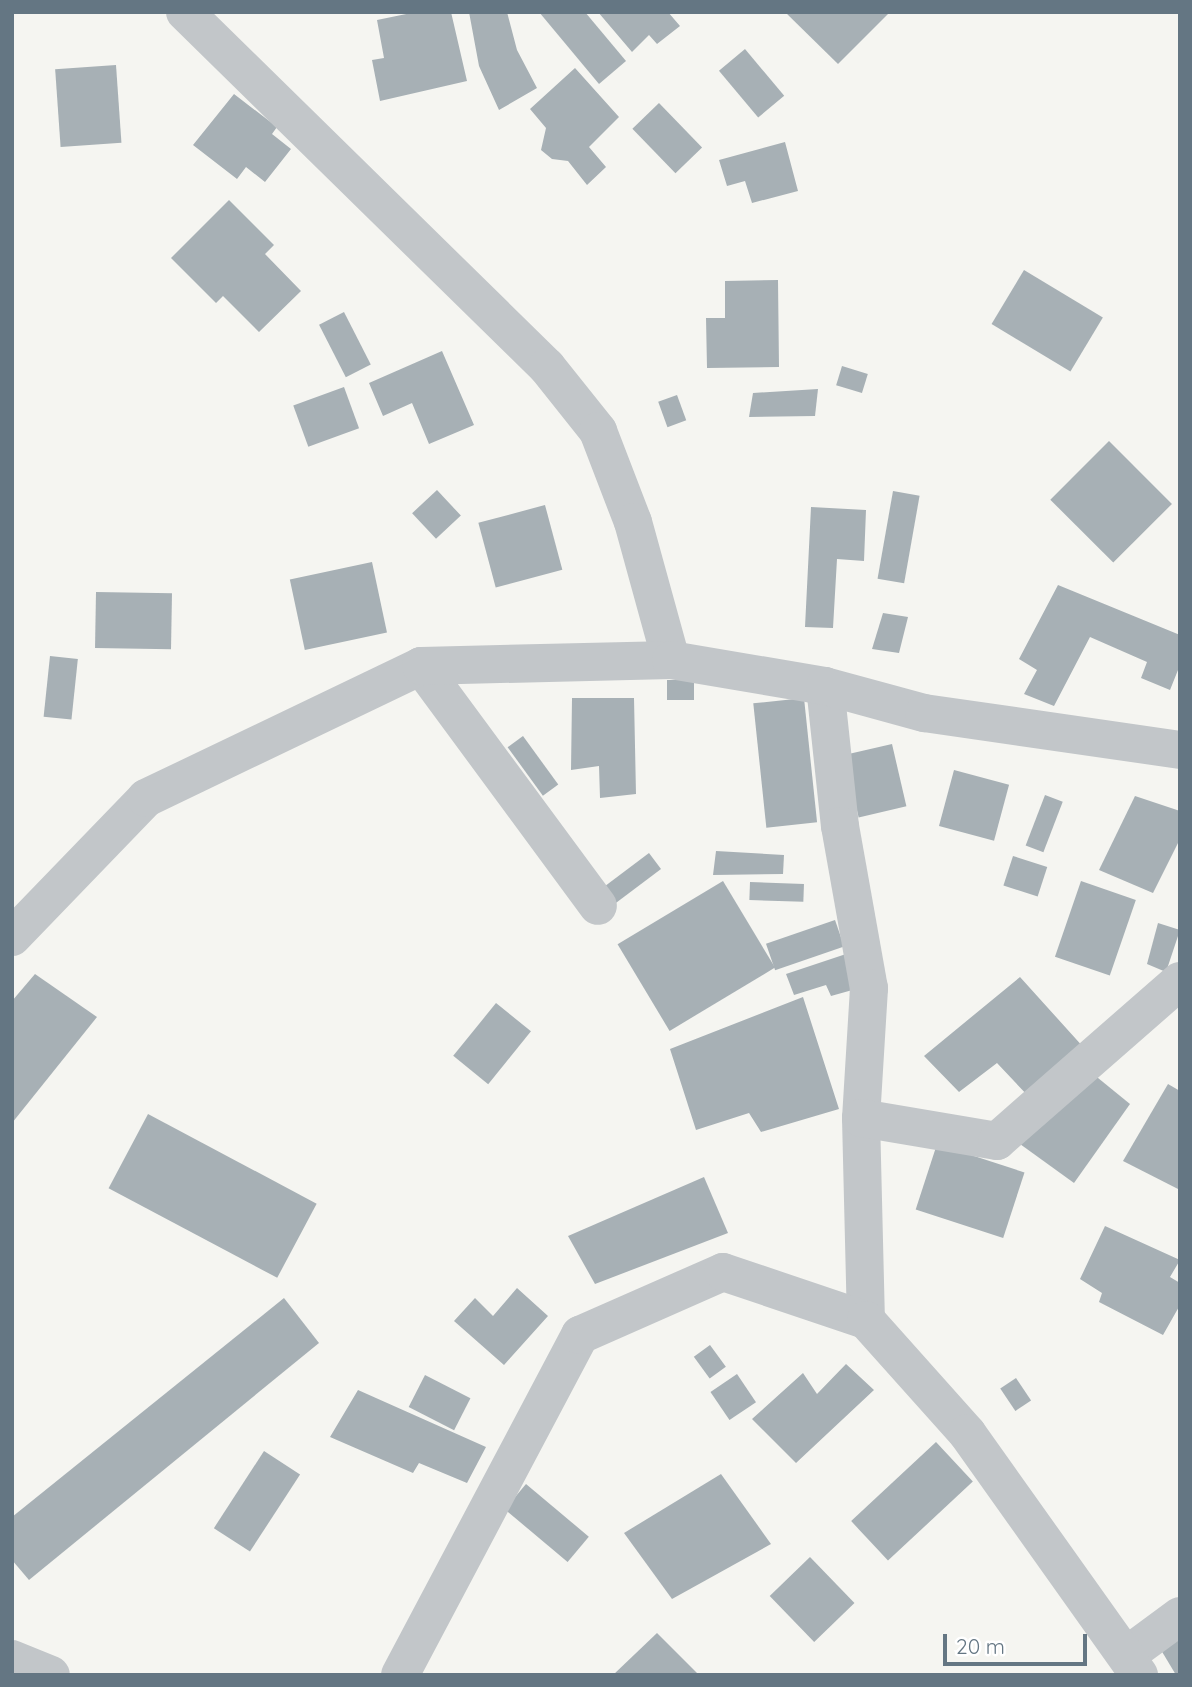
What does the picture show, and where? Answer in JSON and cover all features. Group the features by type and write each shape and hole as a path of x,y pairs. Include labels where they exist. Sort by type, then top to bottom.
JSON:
{"street":[{"path":"185,12 547,367 598,431 634,522 671,660"},
{"path":"12,937 146,798 421,666 671,660 825,686 923,713 1180,750"},
{"path":"421,666 598,906"},
{"path":"825,686 840,826 869,988 861,1118 866,1321"},
{"path":"861,1118 997,1141 1180,981"},
{"path":"400,1675 579,1335 723,1272 866,1321 967,1433 1133,1665 1180,1616"},
{"path":"12,1659 51,1675"}],"building":[{"path":"416,12 451,12 467,81 380,101 372,60 384,58 377,20"},
{"path":"469,12 507,12 517,50 537,88 499,110 479,66"},
{"path":"539,12 585,12 626,61 599,84"},
{"path":"598,12 668,12 680,26 657,44 649,35 632,52"},
{"path":"785,12 886,12 888,14 838,64"},
{"path":"745,49 784,96 758,118 719,71"},
{"path":"116,65 121,143 61,147 55,69"},
{"path":"575,68 619,117 589,147 606,167 587,185 568,161 552,159 541,150 546,128 530,109"},
{"path":"234,94 277,127 272,134 291,149 265,182 246,167 237,179 193,145"},
{"path":"659,103 702,148 675,173 632,129"},
{"path":"785,142 798,191 752,203 745,181 727,186 719,160"},
{"path":"229,200 274,245 265,254 301,291 259,332 223,296 216,303 171,258"},
{"path":"1024,270 1103,317 1070,371 992,324"},
{"path":"778,280 779,367 707,368 706,318 725,318 725,281"},
{"path":"344,312 371,365 346,377 319,325"},
{"path":"442,351 474,425 429,444 412,403 383,416 369,383"},
{"path":"842,366 868,374 862,393 836,385"},
{"path":"344,387 359,428 308,447 293,405"},
{"path":"818,389 815,416 749,417 753,393"},
{"path":"677,395 686,420 667,427 658,402"},
{"path":"1109,441 1172,504 1113,563 1050,500"},
{"path":"437,490 461,516 436,539 412,513"},
{"path":"893,491 920,496 904,583 878,579"},
{"path":"545,505 562,570 496,588 478,523"},
{"path":"811,507 866,510 864,561 837,559 833,628 805,627"},
{"path":"372,562 387,632 305,650 290,579"},
{"path":"1058,585 1180,635 1180,665 1170,690 1141,678 1147,662 1090,637 1054,706 1024,694 1037,670 1019,659"},
{"path":"96,592 172,593 171,649 95,648"},
{"path":"883,613 908,617 899,653 872,649"},
{"path":"50,656 78,659 71,720 44,717"},
{"path":"667,680 694,680 694,700 667,700"},
{"path":"572,698 634,698 636,794 600,798 599,766 571,770"},
{"path":"804,698 817,822 766,828 753,703"},
{"path":"523,736 558,785 543,796 508,747"},
{"path":"892,744 906,806 859,817 844,755"},
{"path":"954,770 1009,785 994,841 939,826"},
{"path":"1045,795 1063,802 1043,852 1026,845"},
{"path":"1135,796 1180,811 1180,839 1153,893 1099,870"},
{"path":"716,851 784,855 783,874 713,875"},
{"path":"649,853 661,869 616,903 603,887"},
{"path":"1013,856 1047,867 1038,897 1003,885"},
{"path":"723,881 775,968 670,1031 618,944"},
{"path":"1081,881 1136,900 1110,976 1055,957"},
{"path":"750,882 804,884 803,902 749,900"},
{"path":"835,920 844,946 775,970 766,944"},
{"path":"1158,923 1180,930 1166,972 1147,964"},
{"path":"846,954 856,989 831,996 826,985 794,995 786,974"},
{"path":"35,974 97,1017 12,1123 12,1001"},
{"path":"1020,977 1085,1049 1030,1098 997,1063 959,1092 924,1056"},
{"path":"803,997 839,1109 761,1132 749,1113 696,1130 670,1049"},
{"path":"496,1003 531,1031 488,1084 453,1056"},
{"path":"1087,1069 1130,1104 1074,1183 1020,1144"},
{"path":"1168,1084 1180,1091 1180,1190 1123,1161"},
{"path":"148,1114 317,1204 277,1278 109,1188"},
{"path":"937,1144 1024,1172 1003,1238 916,1210"},
{"path":"704,1177 728,1233 595,1284 568,1236"},
{"path":"1105,1226 1180,1260 1170,1277 1180,1283 1180,1305 1163,1335 1099,1302 1102,1293 1080,1279"},
{"path":"517,1288 548,1316 504,1365 454,1321 475,1298 493,1316"},
{"path":"284,1298 319,1343 29,1580 12,1560 12,1517"},
{"path":"710,1345 726,1367 710,1379 694,1357"},
{"path":"846,1364 874,1390 796,1463 752,1419 803,1373 817,1394"},
{"path":"737,1374 756,1402 729,1420 710,1392"},
{"path":"425,1375 470,1398 454,1430 409,1407"},
{"path":"1016,1378 1031,1400 1015,1411 1000,1389"},
{"path":"358,1390 486,1447 467,1483 419,1463 413,1473 330,1437"},
{"path":"936,1442 973,1481 888,1561 851,1521"},
{"path":"264,1451 300,1474 250,1552 214,1528"},
{"path":"721,1474 771,1544 672,1599 624,1533"},
{"path":"526,1484 589,1537 568,1562 505,1509"},
{"path":"810,1557 854,1603 814,1642 770,1596"},
{"path":"657,1633 699,1675 613,1675"},
{"path":"1180,1639 1180,1675 1176,1675 1161,1650"}]}
